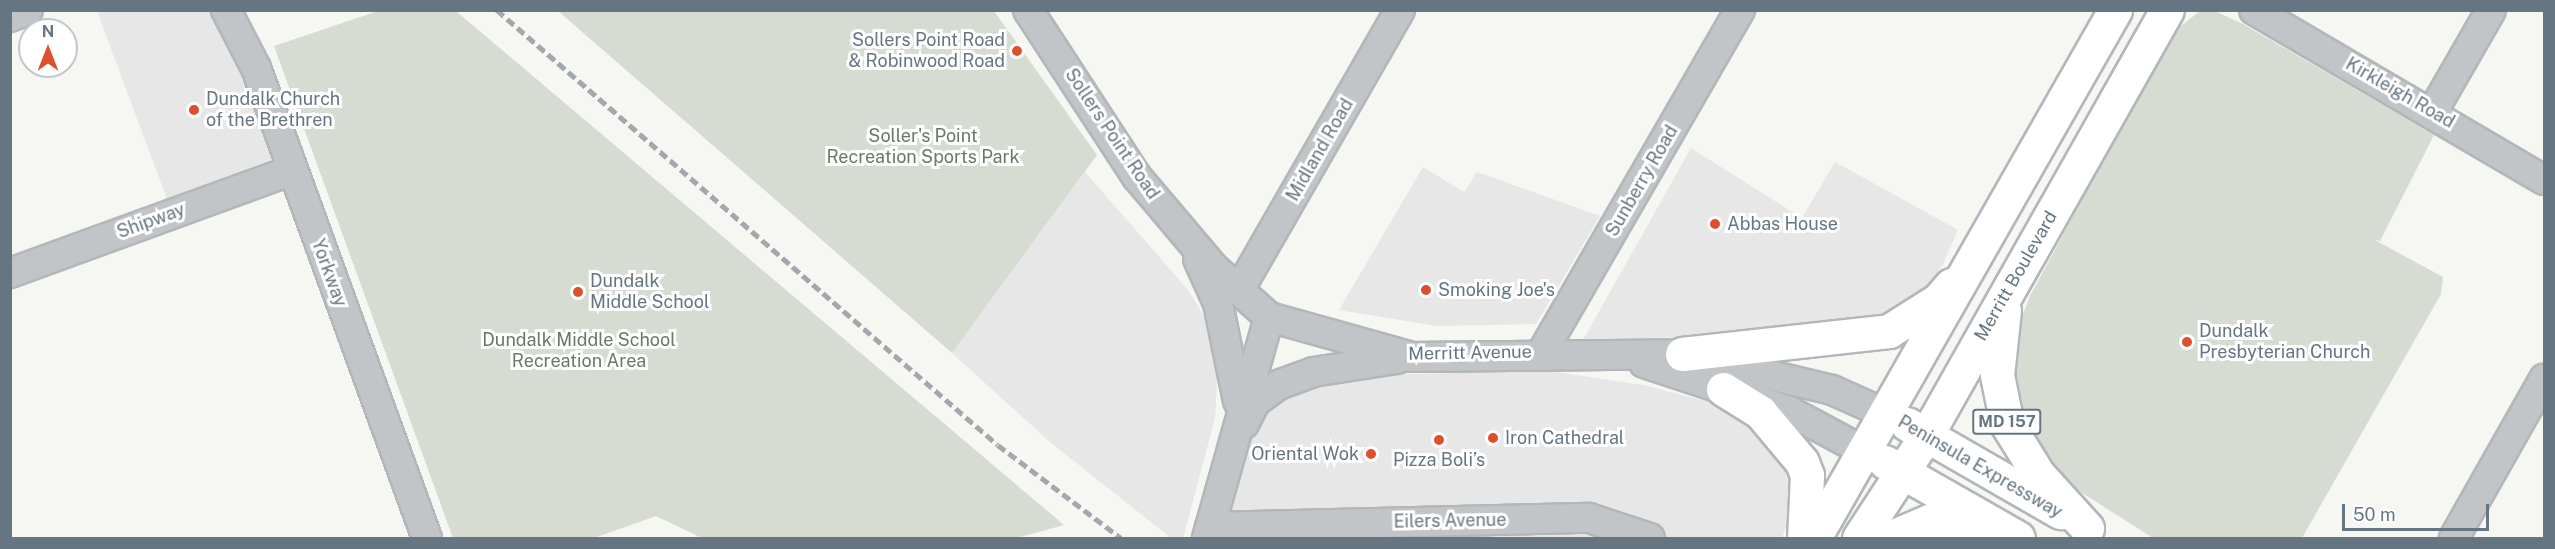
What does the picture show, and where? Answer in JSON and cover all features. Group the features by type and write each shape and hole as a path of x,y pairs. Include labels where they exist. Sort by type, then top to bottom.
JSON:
{"main road":[{"path":"1814,538 1868,453 1886,414 2115,10"},
{"name":"Merritt Boulevard","path":"1859,538 1927,434 2167,10"},
{"path":"1682,354 1889,331 1938,300 1974,259"},
{"name":"MD 157","path":"2008,290 1997,358 2007,424 2038,474 2096,533"},
{"path":"1723,389 1760,412 1802,462 1807,475 1804,538"},
{"name":"Peninsula Expressway","path":"1886,414 1927,434 2096,533"},
{"path":"1868,453 2018,538"},
{"path":"1888,538 1929,521 1996,538"}],"street":[{"path":"10,17 28,10"},
{"name":"Yorkway","path":"226,10 255,68 427,538"},
{"name":"Sollers Point Road","path":"1028,10 1051,22 1137,177 1191,243 1269,317"},
{"name":"Midland Road","path":"1239,290 1400,10"},
{"name":"Sunberry Road","path":"1543,351 1740,10"},
{"name":"Kirkleigh Road","path":"2254,10 2433,111 2544,180"},
{"path":"2433,111 2491,10"},
{"name":"Shipway","path":"10,273 291,171"},
{"path":"1191,243 1218,303 1239,412"},
{"path":"1208,533 1239,412 1269,317"},
{"name":"Merritt Avenue","path":"1269,317 1412,357 1543,351 1682,354 1832,390 1886,414"},
{"name":"Merritt Avenue","path":"1604,353 1789,411 1868,453"},
{"path":"1230,450 1255,402 1278,385 1313,372 1412,357"},
{"path":"2454,538 2544,379"},
{"name":"Eilers Avenue","path":"1208,533 1589,518 1650,538"}],"shaded area":[{"path":"97,11 219,11 275,158 167,199"},
{"path":"1691,148 1802,218 1835,162 1958,230 1942,266 1908,309 1874,323 1783,334 1583,340"},
{"path":"1423,167 1464,192 1477,172 1600,216 1536,324 1437,326 1339,310"},
{"path":"1085,172 1189,291 1208,323 1218,361 1215,418 1183,538 1171,538 1050,442 952,353"},
{"path":"1549,371 1643,385 1713,403 1767,429 1790,456 1798,492 1782,538 1217,538 1242,445 1260,408 1325,376"}],"green space":[{"name":"Dundalk Middle School Recreation Area","path":"378,11 456,11 1064,525 1017,538 702,538 656,516 594,538 453,538 274,46"},
{"name":"Soller's Point Recreation Sports Park","path":"558,11 994,11 1097,155 952,353"},
{"path":"2200,11 2215,11 2243,24 2434,135 2380,241 2373,239 2443,277 2441,294 2302,538 2153,538 2038,465 2004,362 2030,296 2172,33"}],"railway":[{"path":"497,10 998,445 1121,538"}],"place":[{"name":"Sollers Point Road & Robinwood Road","path":"1017,51"},
{"name":"Dundalk Church of the Brethren","path":"194,110"},
{"name":"Abbas House","path":"1715,224"},
{"name":"Smoking Joe's","path":"1426,290"},
{"name":"Dundalk Middle School","path":"578,292"},
{"name":"Dundalk Presbyterian Church","path":"2187,342"},
{"name":"Iron Cathedral","path":"1493,438"},
{"name":"Pizza Boli’s","path":"1439,440"},
{"name":"Oriental Wok","path":"1371,454"}]}
